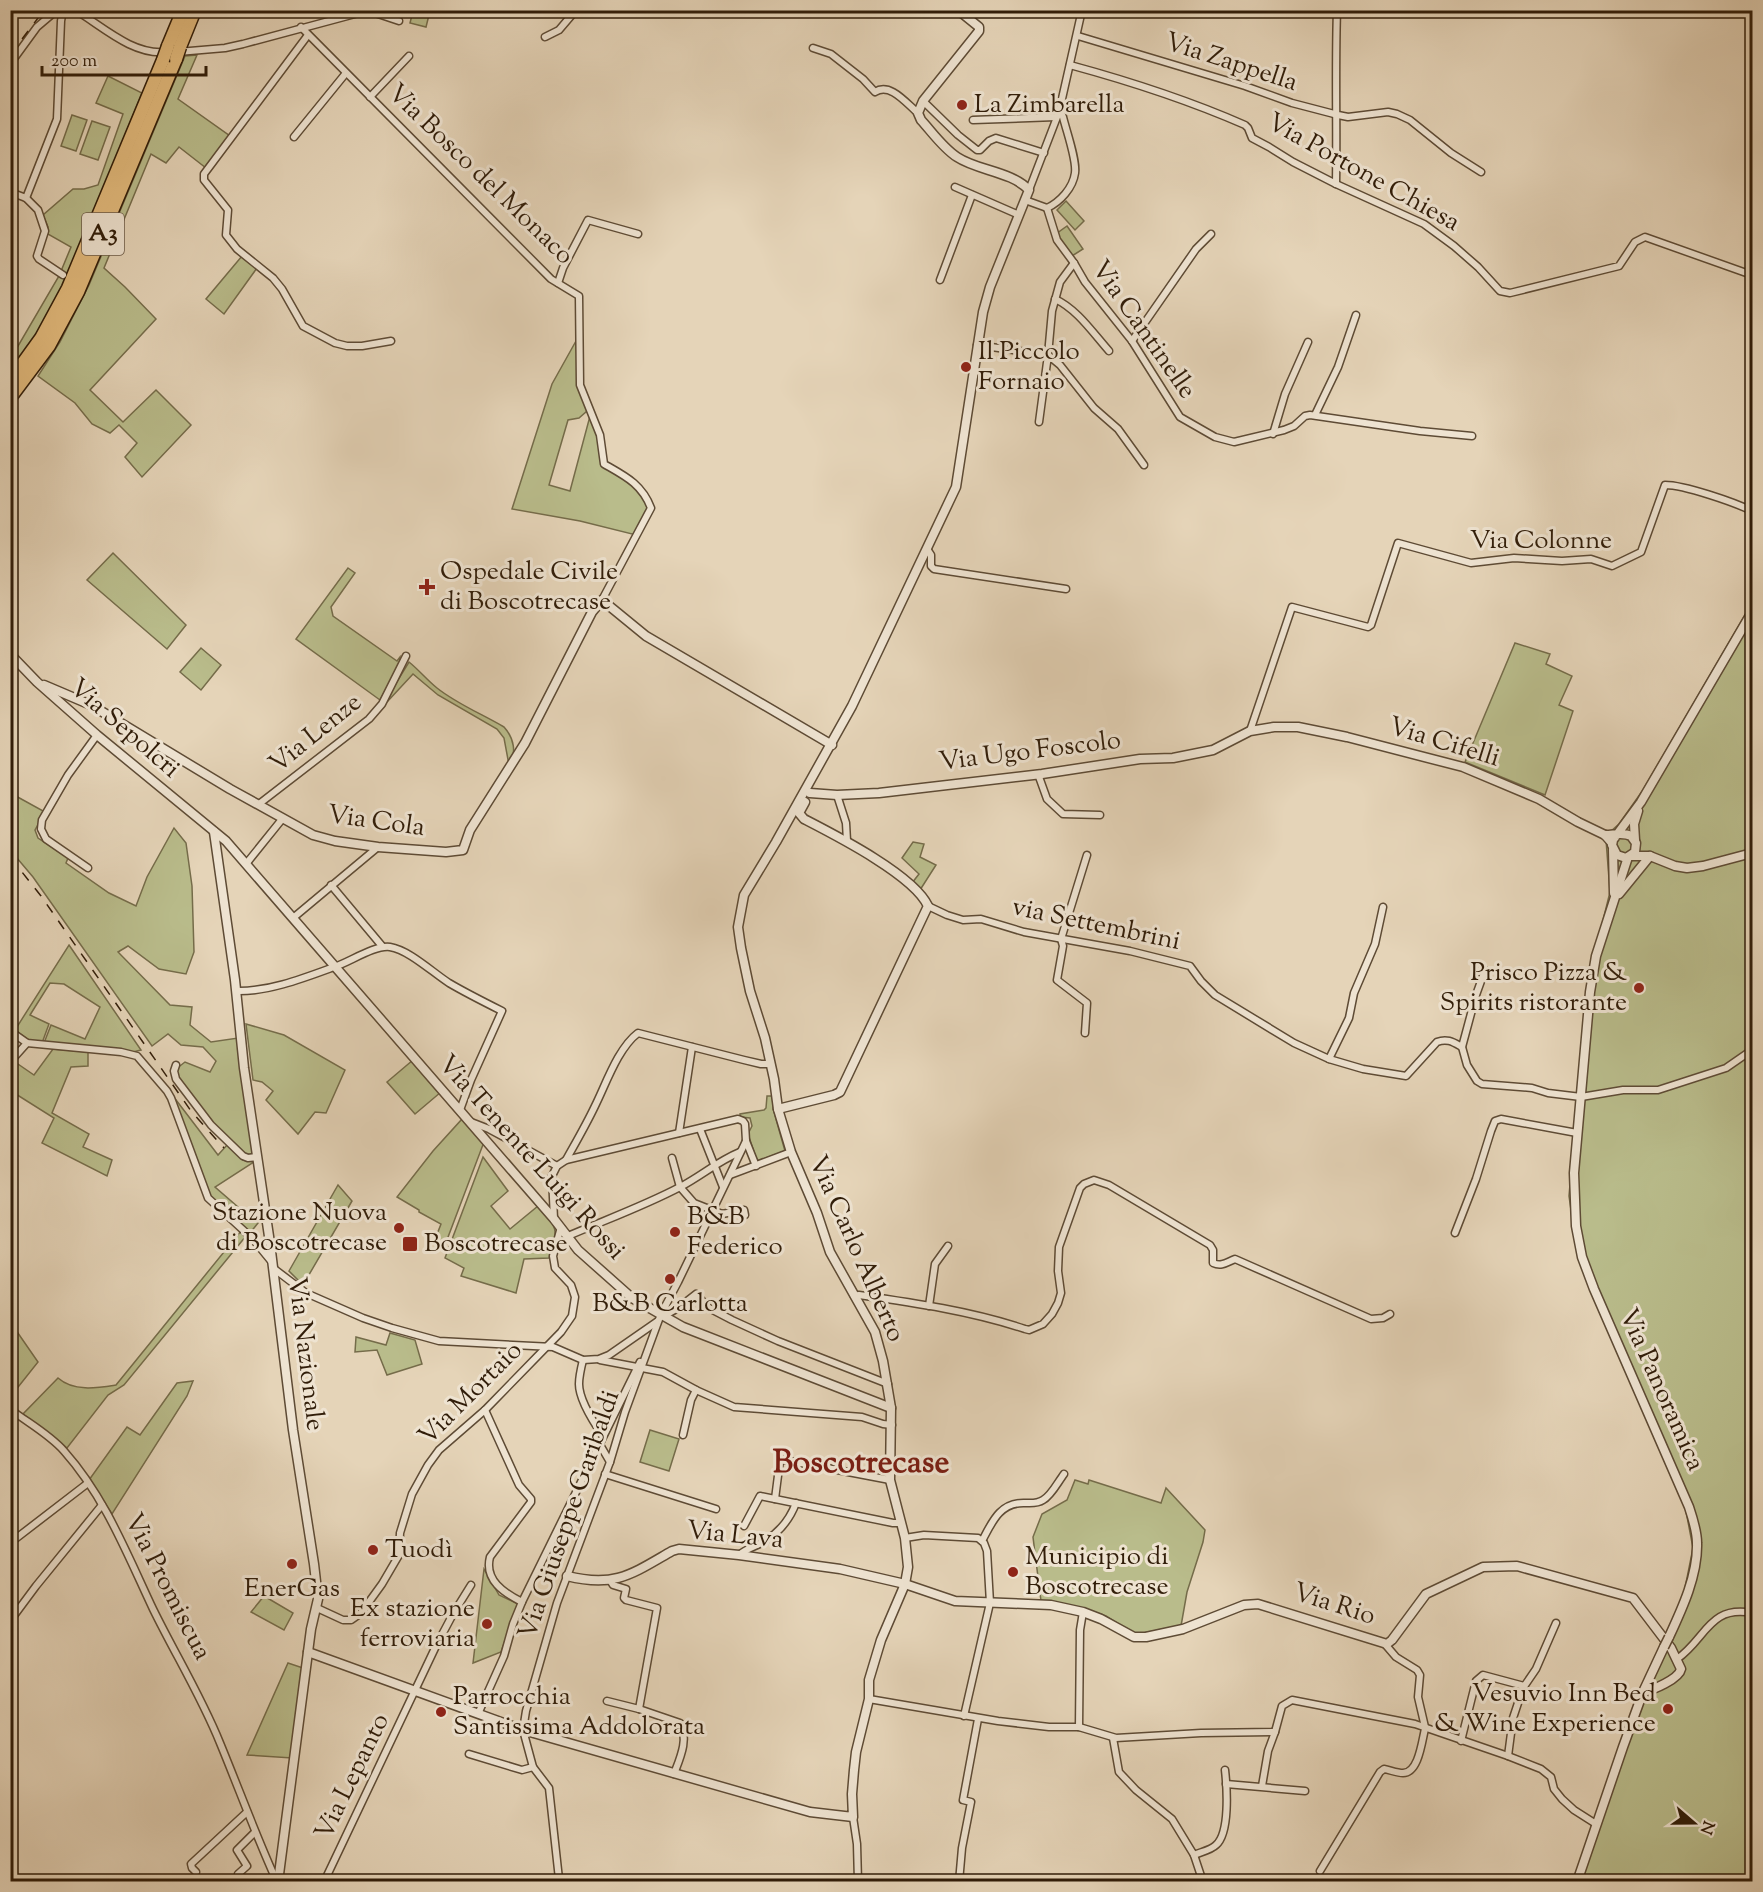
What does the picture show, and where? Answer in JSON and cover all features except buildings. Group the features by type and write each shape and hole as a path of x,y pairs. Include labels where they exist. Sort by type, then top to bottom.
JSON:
{"highway":[{"name":"A3","path":"10,398 49,346 78,292 172,53 183,10"},
{"name":"A3","path":"10,381 41,338 68,288 172,53 195,10"}],"street":[{"path":"10,64 37,27 57,10"},
{"path":"26,198 57,119 63,10"},
{"path":"75,10 132,45 156,53 225,48 355,14 361,10"},
{"path":"366,10 399,21"},
{"path":"545,37 559,30 576,10"},
{"path":"918,112 923,101 979,31 979,27 958,10"},
{"path":"759,871 769,860 793,817 800,813 951,499 958,478 977,345 988,293 1057,115 1078,36 1082,10"},
{"path":"1336,184 1337,10"},
{"name":"Via Bosco del Monaco","path":"301,27 457,187 551,279 579,296 580,385 600,435 604,464 632,479 648,498 651,508 602,600"},
{"path":"308,35 204,174 204,180 228,210 226,235 237,249 278,283 303,326 335,343 347,346 391,341"},
{"name":"Via Zappella","path":"1078,36 1245,86 1292,103 1338,115 1348,117 1388,112 1397,114 1410,120 1451,153 1481,172"},
{"path":"813,48 831,54 863,79 874,92 881,88 888,88 918,112 921,120 958,158 1024,185 1029,190"},
{"path":"370,97 409,56"},
{"name":"Via Portone Chiesa","path":"1070,64 1172,96 1245,125 1252,138 1293,162 1424,224 1478,267 1500,291 1510,293 1619,266 1635,242 1645,237 1752,275"},
{"path":"294,137 346,72"},
{"path":"923,101 977,150 996,138 1044,153"},
{"path":"973,120 1057,115 1061,112 1075,173 1062,198 1047,208 1025,200"},
{"path":"955,187 1019,215"},
{"path":"10,192 26,198 38,210 45,231 37,256 63,275"},
{"path":"940,280 972,195"},
{"name":"Via Cantinelle","path":"1047,208 1057,240 1085,282 1132,341 1180,417 1215,437 1229,442 1273,434 1294,426 1305,416 1315,415"},
{"path":"558,283 563,268 588,220 638,234"},
{"path":"1132,341 1196,249 1211,234"},
{"path":"1038,422 1052,311 1060,282 1074,263"},
{"path":"1055,299 1064,303 1076,314 1109,351"},
{"path":"1356,315 1338,367 1315,415 1410,430 1472,436"},
{"path":"1273,434 1285,394 1308,342"},
{"path":"977,345 1048,355 1060,365 1094,408 1118,429 1144,465"},
{"name":"Via Colonne","path":"1250,731 1292,607 1368,627 1371,625 1398,543 1471,563 1514,558 1562,561 1591,559 1611,566 1641,552 1665,485 1718,498 1752,511"},
{"path":"927,549 931,555 931,566 934,569 1066,590"},
{"path":"602,600 646,636 832,745"},
{"name":"Via Cola","path":"37,682 91,705 230,789 313,835 335,842 378,847 446,852 463,850 470,830 525,743 592,612 602,600"},
{"path":"1611,840 1641,802 1752,612"},
{"name":"Via Sepolcri","path":"10,654 37,682 97,735 214,832"},
{"name":"Via Lenze","path":"259,804 369,718 382,704 406,656"},
{"name":"Via Cifelli","path":"1250,731 1298,726 1463,767 1539,799 1611,840"},
{"name":"Via Ugo Foscolo","path":"810,793 837,795 879,793 1140,759 1173,758 1213,750 1250,731"},
{"path":"88,868 46,839 41,829 42,820 68,775 97,735"},
{"name":"Via Carlo Alberto","path":"832,745 744,895 738,927 750,991 771,1064 778,1109 790,1152 817,1213 830,1252 875,1332 888,1384 892,1425 890,1480 905,1538 908,1567 905,1584 881,1640 869,1680 868,1699 856,1752 852,1794 853,1817"},
{"path":"1038,774 1047,799 1063,814 1100,815"},
{"path":"837,795 846,823 847,841"},
{"path":"1629,856 1635,852 1634,824 1641,802"},
{"path":"778,1109 840,1092 928,906 907,882 847,841 804,819 800,813"},
{"path":"246,864 283,818"},
{"name":"Via Tenente Luigi Rossi","path":"214,832 246,864 336,967 561,1227 578,1250 632,1298 661,1317 683,1327 891,1408"},
{"name":"Via Nazionale","path":"214,832 293,1430 318,1599 311,1629 277,1881"},
{"path":"1611,840 1626,833 1650,856"},
{"path":"1611,840 1617,855 1621,857 1650,856 1675,866 1688,868 1752,853"},
{"name":"Via Panoramica","path":"1611,840 1615,899"},
{"path":"293,918 378,847"},
{"path":"1085,1033 1087,1003 1057,980 1063,946 1061,939 1087,855"},
{"name":"Via Panoramica","path":"1577,1881 1643,1692 1683,1604 1691,1581 1697,1550 1695,1524 1689,1506 1582,1257 1576,1226 1574,1173 1590,992 1596,957 1629,856"},
{"name":"Via Panoramica","path":"1615,899 1650,856"},
{"path":"331,885 382,946"},
{"name":"via Settembrini","path":"928,906 963,920 981,919 1024,932 1130,951 1190,966 1210,992 1229,1005 1250,1015 1294,1043 1329,1059 1364,1069 1406,1076 1437,1042 1449,1041 1462,1047"},
{"path":"1329,1059 1349,1018 1354,993 1375,944 1383,907"},
{"path":"236,991 251,992 336,967 382,946 393,947 404,952 450,983 502,1011 460,1110"},
{"path":"1485,970 1462,1047 1467,1065 1477,1081 1482,1084 1532,1088 1548,1093 1581,1097 1623,1090 1658,1090 1726,1068 1752,1050"},
{"path":"566,1160 620,1055 631,1038 638,1033 761,1064 771,1064"},
{"path":"12,1034 27,1043 121,1052 141,1058 171,1098 208,1198 253,1239 272,1265 306,1293 363,1318 439,1341 559,1349 583,1360 599,1359 640,1366 670,1375 734,1407 862,1417 892,1425"},
{"path":"10,1062 27,1043"},
{"path":"679,1133 692,1047"},
{"path":"10,1052 20,1051"},
{"path":"176,1065 174,1071 176,1078 211,1125 243,1156 257,1157"},
{"path":"554,1219 552,1176 556,1166 566,1160 738,1119 743,1120 745,1124 747,1141 756,1166"},
{"path":"1455,1233 1495,1121 1501,1119 1577,1133"},
{"path":"470,1122 489,1129 556,1166"},
{"path":"700,1129 723,1187"},
{"path":"478,1714 504,1656 522,1602 599,1443 640,1366 661,1317 747,1141"},
{"path":"568,1236 680,1187 740,1152"},
{"path":"729,1175 790,1152"},
{"path":"672,1158 680,1187 698,1206 722,1214 744,1210 745,1215"},
{"path":"854,1296 929,1306 990,1318 1029,1330 1043,1324 1052,1314 1061,1293 1058,1260 1061,1241 1080,1188 1094,1180 1109,1185 1210,1245 1215,1264 1222,1265 1235,1259 1371,1319 1383,1318 1389,1314"},
{"name":"Via Mortaio","path":"317,1608 343,1620 351,1620 361,1613 399,1555 400,1533 412,1494 439,1450 484,1410 561,1332 572,1316 575,1297 571,1285 555,1268 554,1256 561,1227"},
{"path":"929,1306 935,1264 948,1246"},
{"path":"599,1359 609,1355 696,1294 709,1308 732,1320 778,1341 888,1384"},
{"path":"583,1360 579,1391 591,1418 603,1436"},
{"name":"Via Giuseppe Garibaldi","path":"523,1730 526,1711 557,1603 610,1462 640,1366"},
{"path":"683,1435 691,1400 696,1390"},
{"name":"Via Promiscua","path":"10,1409 63,1449 88,1483 123,1540 153,1609 193,1683 277,1881"},
{"path":"484,1410 519,1485 531,1498 531,1502 489,1557 488,1565 499,1588 522,1602"},
{"path":"599,1443 610,1462"},
{"path":"775,1499 780,1460 890,1480"},
{"path":"605,1474 716,1509"},
{"path":"982,1541 995,1517 1004,1507 1045,1500 1064,1474"},
{"path":"10,1543 88,1483"},
{"path":"744,1527 760,1496 900,1523"},
{"path":"739,1555 765,1541 789,1520 796,1503"},
{"path":"10,1621 102,1505"},
{"path":"905,1538 924,1535 978,1538 987,1551 990,1603 964,1716"},
{"name":"Via Lava","path":"567,1576 584,1580 610,1580 633,1574 679,1549 840,1569 905,1584"},
{"name":"Via Rio","path":"905,1584 955,1601 1051,1605 1083,1612 1134,1637 1146,1637 1183,1629 1244,1605 1258,1604 1387,1644 1426,1594 1483,1568 1517,1566 1633,1598 1677,1659"},
{"path":"610,1580 613,1585 626,1589 624,1598 626,1600 657,1608 639,1709"},
{"name":"Via Lepanto","path":"324,1881 453,1614 471,1585"},
{"path":"1643,1692 1650,1691 1678,1676 1681,1669 1677,1659 1715,1619 1737,1611 1752,1613"},
{"path":"1079,1727 1080,1630 1083,1612"},
{"path":"1508,1756 1513,1718 1524,1686 1536,1669 1556,1623"},
{"path":"1320,1871 1380,1772 1384,1769 1405,1773 1412,1769 1418,1757 1425,1728 1418,1697 1420,1675 1417,1670 1396,1657 1384,1643"},
{"path":"308,1652 523,1730 810,1812 853,1817 857,1844 858,1881"},
{"path":"1461,1741 1476,1681 1483,1675 1524,1686"},
{"path":"868,1699 978,1719 1049,1727 1079,1727 1113,1738 1275,1732"},
{"path":"1262,1786 1268,1751 1282,1706 1292,1700 1374,1715 1425,1728 1541,1769 1551,1778 1554,1789 1562,1799 1596,1824"},
{"path":"607,1701 680,1723 683,1728 684,1743 674,1774"},
{"path":"959,1881 962,1848 972,1802 963,1800 978,1719"},
{"path":"523,1730 533,1767 549,1788 558,1881"},
{"path":"1113,1738 1119,1772 1172,1819 1194,1855 1203,1881"},
{"path":"469,1754 522,1770 533,1767"},
{"path":"1194,1855 1214,1847 1224,1830 1225,1770"},
{"path":"1226,1784 1305,1791"},
{"path":"196,1872 191,1864 247,1812"},
{"path":"238,1874 247,1866 237,1850 255,1832"}],"green space":[{"path":"413,11 430,11 426,27 410,23"},
{"path":"197,55 178,99 230,136 206,168 179,147 166,163 151,154 104,268 156,319 90,390 123,422 156,390 191,425 142,477 125,457 137,443 119,425 110,433 92,424 75,403 38,376 60,342 89,285 185,56"},
{"path":"108,76 142,93 58,296 37,334 11,369 11,358 59,276 71,247 46,233 48,227 43,215 73,189 98,185 123,114 96,103"},
{"path":"72,115 87,120 76,151 61,146"},
{"path":"92,121 110,127 98,160 80,154"},
{"path":"1066,201 1084,221 1075,230 1057,210"},
{"path":"1067,226 1083,249 1072,256 1056,234"},
{"path":"242,256 257,268 224,314 206,299"},
{"path":"576,341 579,388 587,411 579,418 568,420 549,485 570,491 590,416 598,435 603,464 638,489 646,502 645,516 636,535 580,521 512,509 552,384"},
{"path":"113,553 186,625 167,649 87,580"},
{"path":"348,568 355,573 331,607 333,616 397,661 400,657 400,663 380,700 296,639"},
{"path":"1752,603 1752,1881 1573,1882 1630,1717 1684,1593 1693,1548 1685,1506 1576,1245 1569,1196 1587,985 1610,892 1606,840 1643,790"},
{"path":"1515,643 1550,654 1546,664 1572,676 1559,705 1573,711 1545,795 1465,762"},
{"path":"201,648 221,665 201,690 180,672"},
{"path":"409,662 445,694 504,727 513,746 513,756 509,765 504,738 497,729 438,695 413,674 387,702"},
{"path":"14,795 45,812 35,830 38,838 68,858 66,863 109,893 136,906 147,877 174,828 186,843 192,886 194,952 186,974 159,969 128,946 118,952 170,1005 192,1007 190,1025 211,1042 238,1038 253,1153 248,1155 237,1148 217,1130 177,1075 176,1069 185,1062 210,1072 216,1061 203,1047 181,1045 168,1034 152,1046 33,877 11,851 11,801"},
{"path":"913,842 924,844 920,857 936,865 920,890 912,883 919,874 902,858"},
{"path":"69,945 141,1050 133,1052 44,1043 51,1025 85,1039 100,1007 64,984 50,983 30,1015 49,1024 42,1043 29,1040 15,1030"},
{"path":"246,1024 284,1035 345,1070 326,1113 315,1112 298,1134 266,1100 273,1091 262,1082 253,1080"},
{"path":"53,1049 88,1052 88,1066 71,1067 52,1113 89,1134 83,1147 112,1160 107,1176 42,1143 54,1118 11,1091 11,1069 15,1062 34,1075"},
{"path":"413,1060 441,1092 415,1114 387,1082"},
{"path":"173,1096 218,1155 227,1145 243,1160 254,1162 215,1187 245,1213 260,1208 262,1218 250,1233 209,1196"},
{"path":"767,1096 772,1096 785,1151 757,1161 748,1134 752,1126 750,1118 740,1117 740,1114 764,1110"},
{"path":"463,1118 484,1142 445,1245 434,1242 441,1224 397,1197 433,1151"},
{"path":"483,1157 508,1191 491,1206 510,1229 538,1206 555,1230 549,1258 524,1259 516,1293 461,1276 464,1268 445,1258"},
{"path":"338,1185 352,1201 303,1285 289,1271"},
{"path":"241,1231 246,1236 124,1385 108,1395 67,1448 23,1414 58,1378 78,1387 94,1388 116,1385"},
{"path":"11,1323 38,1362 10,1396"},
{"path":"390,1333 415,1340 422,1364 387,1375 377,1350 355,1352 356,1337 386,1345"},
{"path":"193,1381 187,1396 112,1514 89,1480 127,1427 140,1435 177,1383"},
{"path":"650,1430 679,1439 669,1471 640,1462"},
{"path":"1075,1480 1088,1484 1089,1480 1161,1503 1166,1488 1205,1530 1187,1592 1181,1626 1137,1634 1106,1616 1086,1609 1041,1601 1033,1537 1042,1514 1067,1500"},
{"path":"484,1569 499,1595 518,1604 501,1652 473,1663"},
{"path":"264,1596 293,1613 284,1630 251,1612"},
{"path":"288,1663 303,1668 292,1758 247,1755"}],"railway":[{"path":"10,55 44,10"},
{"path":"10,857 41,896 191,1111 224,1148"}],"place":[{"name":"La Zimbarella","path":"962,105"},
{"name":"Il Piccolo Fornaio","path":"966,367"},
{"name":"Ospedale Civile di Boscotrecase","path":"427,587"},
{"name":"Prisco Pizza & Spirits ristorante","path":"1639,988"},
{"name":"Stazione Nuova di Boscotrecase","path":"399,1228"},
{"name":"B&B Federico","path":"675,1232"},
{"name":"Boscotrecase","path":"410,1244"},
{"name":"B&B Carlotta","path":"670,1279"},
{"name":"Tuodì","path":"373,1550"},
{"name":"EnerGas","path":"292,1564"},
{"name":"Municipio di Boscotrecase","path":"1013,1572"},
{"name":"Ex stazione ferroviaria","path":"487,1624"},
{"name":"Vesuvio Inn Bed & Wine Experience","path":"1668,1709"},
{"name":"Parrocchia Santissima Addolorata","path":"441,1712"}],"district":[{"name":"Boscotrecase","path":"861,1464"}]}
